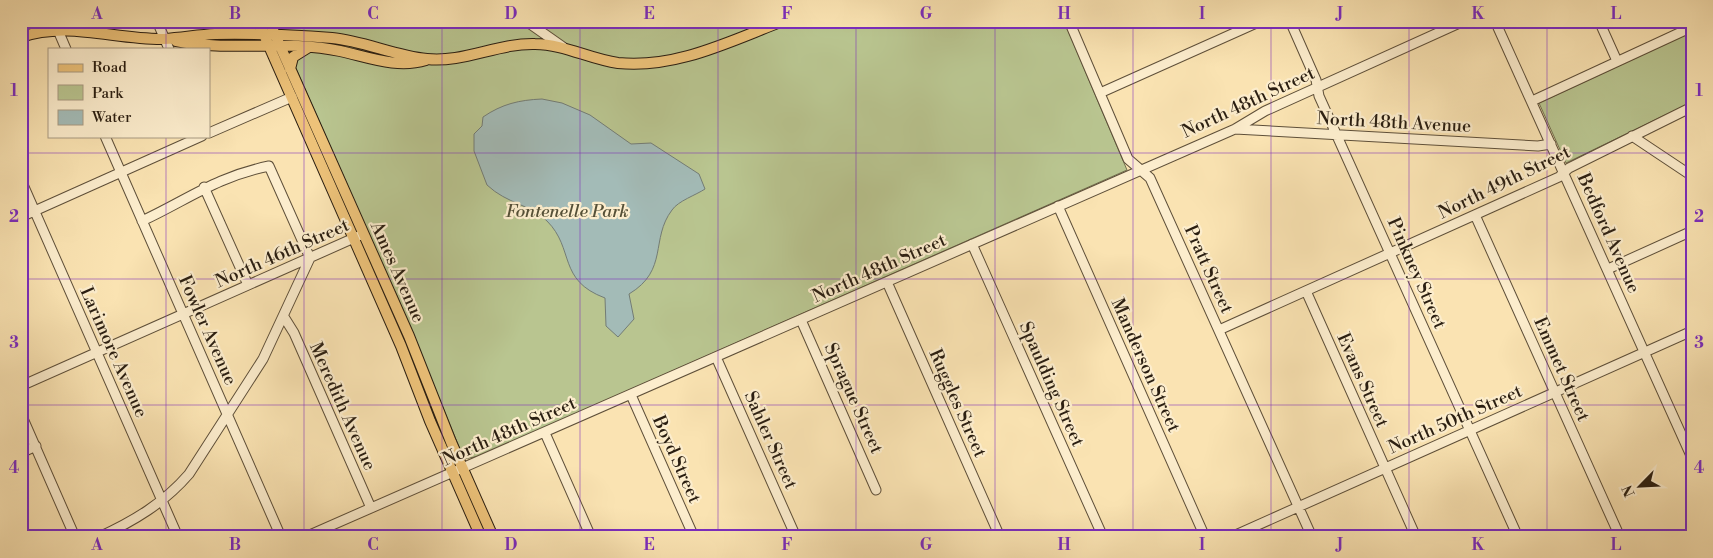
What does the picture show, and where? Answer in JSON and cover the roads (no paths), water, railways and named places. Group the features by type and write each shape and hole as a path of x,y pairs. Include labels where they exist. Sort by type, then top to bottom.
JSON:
{"main road":[{"path":"235,35 249,28 253,21"},
{"name":"Ames Avenue","path":"258,21 304,126 359,236"},
{"name":"Ames Avenue","path":"269,21 338,177 401,346 457,471 481,537"},
{"path":"21,37 56,26 166,44 310,47 338,50 395,63 408,64 427,59 453,58 507,46 535,44 563,47 606,61 631,64 661,62 703,51 783,21"},
{"path":"166,44 235,35 264,35 348,41 427,59"},
{"path":"290,69 293,57 310,47"},
{"path":"304,126 314,140 328,170 332,175 338,177"},
{"name":"Ames Avenue","path":"457,471 493,537"}],"street":[{"path":"156,21 166,44"},
{"path":"526,21 563,47"},
{"name":"Pratt Street","path":"1069,21 1128,159 1142,169 1150,178 1312,537"},
{"path":"1100,93 1261,21"},
{"name":"Pinkney Street","path":"1290,21 1337,135 1518,537"},
{"name":"North 48th Street","path":"305,537 1235,129 1265,111 1464,21"},
{"name":"Bedford Avenue","path":"1495,21 1692,458"},
{"path":"1599,21 1617,62"},
{"path":"56,26 66,48"},
{"path":"1532,101 1692,27"},
{"path":"535,44 538,37 537,28"},
{"path":"210,133 292,97"},
{"name":"North 49th Street","path":"1219,330 1559,177 1568,168 1611,149 1632,136 1692,107"},
{"name":"North 48th Avenue","path":"1235,129 1538,146 1551,144"},
{"path":"1632,136 1692,176"},
{"name":"Fowler Avenue","path":"105,138 281,537"},
{"path":"21,217 198,138"},
{"path":"99,537 132,521 162,500 189,474 263,359 310,258 269,166 237,173 204,187 142,221"},
{"name":"Larimore Avenue","path":"21,180 178,537"},
{"path":"204,187 248,285"},
{"name":"Manderson Street","path":"1058,206 1205,537"},
{"name":"Emmet Street","path":"1475,215 1620,537"},
{"path":"1608,269 1692,231"},
{"name":"North 46th Street","path":"21,386 359,236"},
{"name":"Spaulding Street","path":"972,244 1103,537"},
{"name":"Ruggles Street","path":"887,282 1000,537"},
{"name":"Evans Street","path":"1306,291 1416,537"},
{"name":"Meredith Avenue","path":"284,317 294,333 371,508"},
{"name":"Sprague Street","path":"801,320 876,490"},
{"name":"North 50th Street","path":"1231,537 1692,331"},
{"name":"Sahler Street","path":"716,357 796,537"},
{"name":"Boyd Street","path":"631,395 694,537"},
{"path":"21,414 75,537"},
{"path":"545,433 591,537"},
{"path":"21,453 36,446"}],"water":[{"path":"542,99 562,103 590,115 631,144 651,143 699,174 705,189 678,204 665,221 650,275 629,294 634,319 618,337 606,326 605,298 590,291 573,273 556,232 547,221 534,211 503,196 487,185 474,151 474,134 482,126 483,117 511,104 526,100"}],"park label":[{"name":"Fontenelle Park","path":"567,211"}]}
